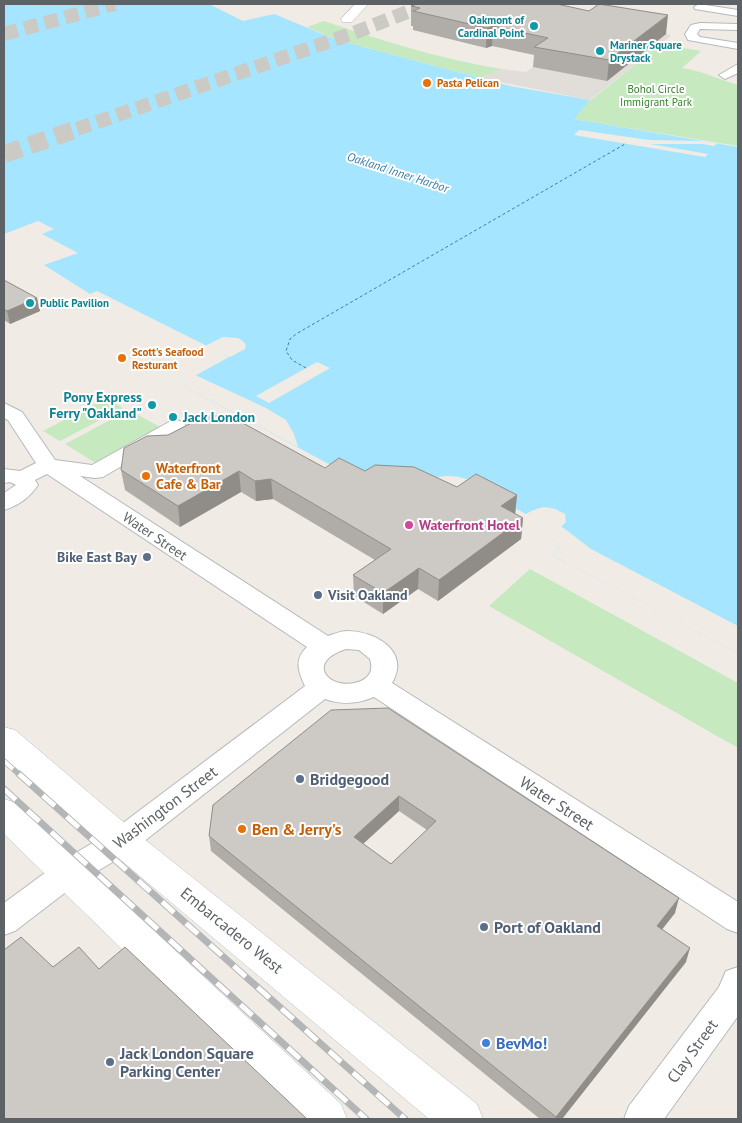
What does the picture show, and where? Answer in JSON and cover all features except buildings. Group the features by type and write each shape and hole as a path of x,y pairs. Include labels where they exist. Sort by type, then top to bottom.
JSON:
{"street":[{"path":"347,18 362,4"},
{"path":"700,7 738,14"},
{"path":"738,27 700,26 696,27 691,34 692,38 698,40 738,46"},
{"path":"725,75 738,68"},
{"name":"Water Street","path":"4,409 15,416 48,464 324,646"},
{"path":"13,477 48,464 95,472 176,426"},
{"path":"4,503 23,491 27,485 13,477"},
{"path":"357,641 377,649 383,656 386,671 382,679 375,685 355,694 331,692 315,681 310,666 316,652 324,646 334,642 357,641"},
{"name":"Water Street","path":"375,685 738,919"},
{"name":"Washington Street","path":"4,920 68,872 122,841 322,687"},
{"name":"Embarcadero West","path":"4,739 122,841 462,1119"},
{"path":"4,813 326,1119"},
{"name":"Clay Street","path":"642,1119 733,996 738,982"}],"shaded area":[{"path":"651,23 671,36 590,100 480,78 502,69 526,72 533,67"}],"green space":[{"path":"324,21 412,49 502,69 480,78 337,40 307,27"},
{"name":"Bohol Circle Immigrant Park","path":"661,44 701,51 682,68 738,85 738,146 573,119 586,104"},
{"path":"106,398 123,408 60,441 43,431"},
{"path":"129,410 162,428 97,464 65,444"},
{"path":"530,569 738,683 738,748 489,606"}],"water":[{"name":"Oakland Inner Harbor","path":"4,4 209,4 243,21 274,14 337,40 510,86 590,100 574,119 738,147 738,653 552,555 559,549 551,536 566,522 565,514 559,511 546,507 526,514 480,489 478,484 468,479 444,476 433,479 349,475 180,384 229,357 97,291 90,294 44,265 78,253 42,234 54,229 38,221 4,234"}],"pier":[{"path":"579,130 649,140 717,143 714,146 703,144 650,144 708,154 705,157 574,135"},
{"path":"223,337 238,338 246,345 245,349 230,357 205,346"},
{"path":"317,362 330,368 269,403 256,396"},
{"path":"195,375 266,408 286,420 294,434 298,447 180,384"},
{"path":"561,526 591,549 738,626 738,653 552,555 559,549 551,536"}],"ferry route":[{"path":"306,368 292,360 286,351 290,339 296,334 625,144"}],"tunnel":[{"path":"4,34 115,4"},
{"path":"77,129 351,34 428,4"},
{"path":"4,154 80,128"}],"railway":[{"path":"4,761 21,776"},
{"path":"19,774 405,1119"},
{"path":"4,789 366,1119"}],"place":[{"name":"Oakmont of Cardinal Point","path":"534,26"},
{"name":"Mariner Square Drystack","path":"600,51"},
{"name":"Pasta Pelican","path":"427,83"},
{"name":"Public Pavilion","path":"30,303"},
{"name":"Scott's Seafood Resturant","path":"122,358"},
{"name":"Pony Express Ferry \"Oakland\"","path":"152,405"},
{"name":"Jack London","path":"173,417"},
{"name":"Waterfront Cafe & Bar","path":"146,476"},
{"name":"Waterfront Hotel","path":"409,525"},
{"name":"Bike East Bay","path":"147,557"},
{"name":"Visit Oakland","path":"318,595"},
{"name":"Bridgegood","path":"300,779"},
{"name":"Ben & Jerry's","path":"242,829"},
{"name":"Port of Oakland","path":"484,927"},
{"name":"BevMo!","path":"486,1043"},
{"name":"Jack London Square Parking Center","path":"110,1062"}]}
